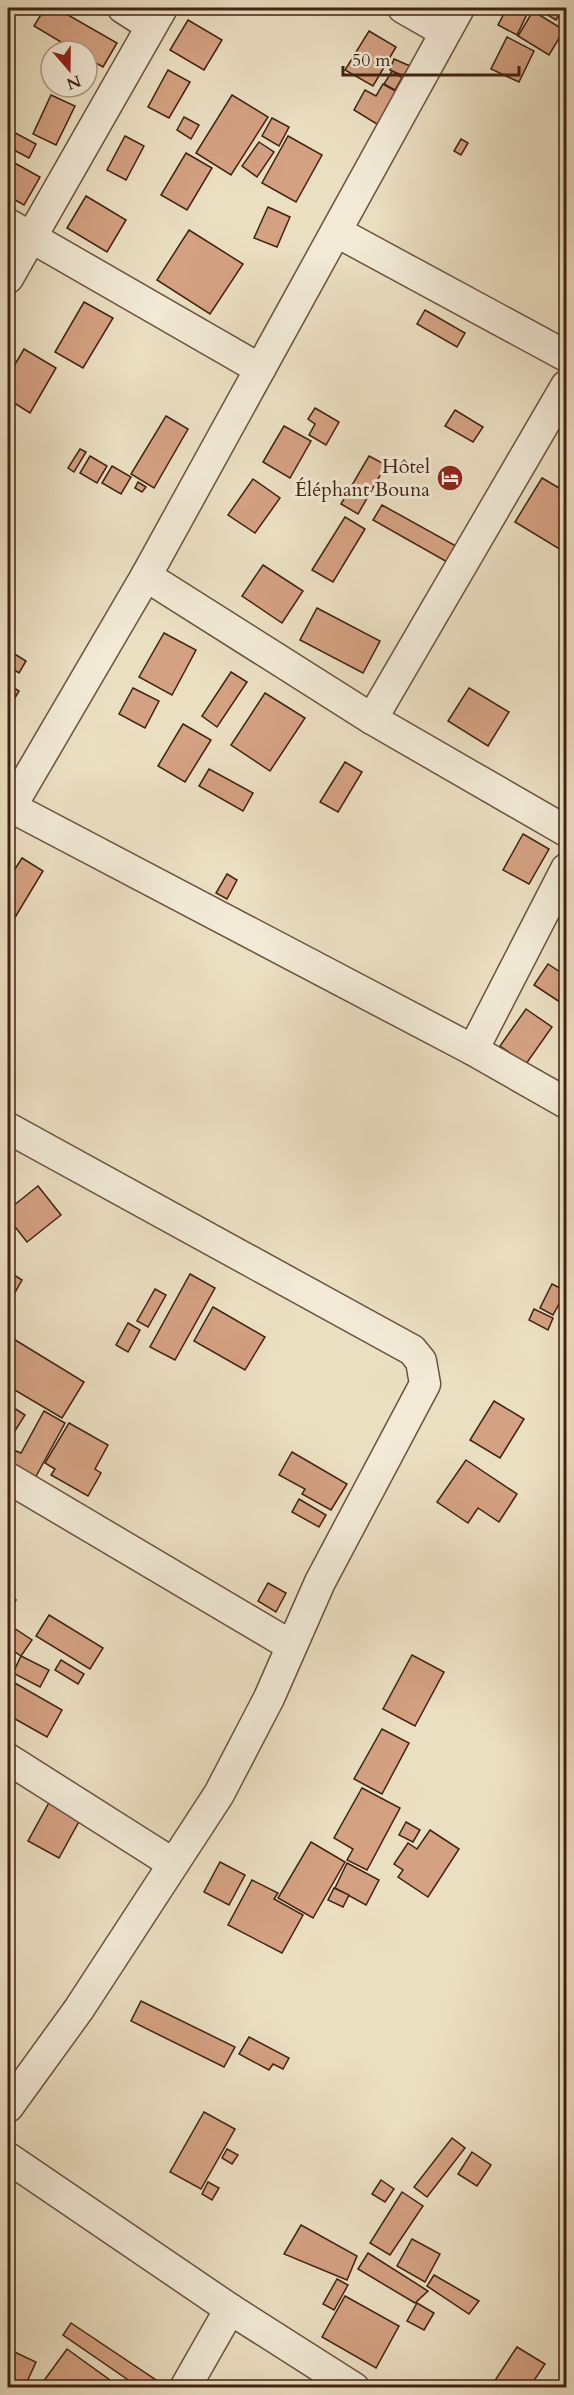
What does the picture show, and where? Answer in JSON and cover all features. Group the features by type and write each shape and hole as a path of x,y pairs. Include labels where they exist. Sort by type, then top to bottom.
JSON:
{"street":[{"path":"8,278 19,231 156,16 123,8"},
{"path":"403,8 452,20 146,576 9,809 473,1050 567,1103"},
{"path":"19,231 260,369"},
{"path":"337,232 567,356"},
{"path":"372,719 567,386"},
{"path":"146,576 372,719 567,831"},
{"path":"473,1050 567,868"},
{"path":"8,1128 412,1350 421,1361 425,1384 417,1403 369,1487 290,1645 269,1698 246,1746 219,1794 78,2008 8,2107"},
{"path":"8,1478 290,1645"},
{"path":"8,1759 172,1863"},
{"path":"8,2158 230,2309 354,2388"},
{"path":"185,2388 230,2309"}],"building":[{"path":"45,8 56,8 117,43 103,67 99,65 99,39 56,39 34,26"},
{"path":"507,8 519,8 528,12 517,35 498,25"},
{"path":"536,8 563,8 556,20"},
{"path":"533,11 564,30 549,55 518,36"},
{"path":"188,20 222,40 204,70 170,50"},
{"path":"369,31 396,47 373,86 345,70"},
{"path":"507,37 534,51 519,82 491,69"},
{"path":"394,59 410,66 406,77 390,70"},
{"path":"168,70 190,82 169,118 148,107"},
{"path":"392,71 402,78 395,90 384,84"},
{"path":"383,84 399,93 380,126 354,110 365,90 376,96"},
{"path":"232,95 268,117 231,175 196,153"},
{"path":"49,99 60,99 75,106 56,145 33,134"},
{"path":"184,117 199,125 191,139 177,130"},
{"path":"272,118 289,127 279,146 262,136"},
{"path":"8,129 36,144 29,158 8,147"},
{"path":"125,136 144,146 126,180 107,170"},
{"path":"288,136 322,155 296,202 262,183"},
{"path":"461,139 468,143 461,155 454,151"},
{"path":"259,142 274,152 257,177 242,166"},
{"path":"186,153 212,168 187,210 161,195"},
{"path":"11,161 40,177 24,205 8,196 8,167"},
{"path":"86,196 126,220 107,252 67,228"},
{"path":"268,207 290,217 277,247 254,238"},
{"path":"189,230 243,264 210,314 157,280"},
{"path":"84,302 113,318 83,368 55,352"},
{"path":"425,310 465,333 457,347 417,324"},
{"path":"24,349 56,368 30,413 8,399 8,376"},
{"path":"315,408 339,422 326,445 309,435 315,424 308,419"},
{"path":"455,410 483,427 473,442 445,426"},
{"path":"166,416 188,429 154,488 131,474"},
{"path":"284,426 311,441 290,478 263,462"},
{"path":"80,449 86,452 74,472 68,468"},
{"path":"90,456 107,466 97,483 80,473"},
{"path":"369,456 386,465 358,514 341,504"},
{"path":"112,466 131,477 121,494 102,483"},
{"path":"542,478 566,492 566,553 515,522"},
{"path":"253,479 280,498 255,533 228,515"},
{"path":"138,482 146,487 142,492 135,488"},
{"path":"382,505 465,551 456,567 373,520"},
{"path":"345,517 365,529 333,582 312,570"},
{"path":"263,565 303,591 282,623 242,596"},
{"path":"317,608 380,641 363,673 300,640"},
{"path":"164,633 196,650 172,695 139,677"},
{"path":"8,650 26,661 19,673 8,666"},
{"path":"231,672 247,682 217,727 202,716"},
{"path":"8,684 19,691 8,710"},
{"path":"133,688 159,701 145,728 119,714"},
{"path":"469,688 509,712 488,746 448,721"},
{"path":"265,693 305,718 270,771 231,745"},
{"path":"183,724 211,740 185,782 158,766"},
{"path":"345,762 362,772 338,812 320,802"},
{"path":"209,769 253,793 243,811 199,786"},
{"path":"523,834 549,849 529,884 503,870"},
{"path":"22,858 43,871 8,929 8,880"},
{"path":"227,874 237,880 227,899 216,893"},
{"path":"548,964 566,976 566,1006 534,985"},
{"path":"526,1009 552,1027 526,1064 500,1046"},
{"path":"38,1186 61,1215 27,1242 8,1218 8,1210"},
{"path":"8,1271 22,1280 8,1305"},
{"path":"190,1274 215,1288 175,1360 150,1347"},
{"path":"552,1284 566,1291 553,1315 540,1308"},
{"path":"155,1289 166,1295 148,1327 137,1321"},
{"path":"213,1307 265,1337 245,1370 194,1341"},
{"path":"534,1309 553,1318 548,1330 529,1320"},
{"path":"128,1323 140,1330 128,1352 116,1345"},
{"path":"12,1338 84,1382 62,1418 8,1386 8,1345"},
{"path":"494,1401 524,1419 500,1458 470,1440"},
{"path":"8,1404 25,1415 8,1442"},
{"path":"44,1411 65,1423 34,1480 8,1465 8,1455 11,1449 21,1453"},
{"path":"69,1423 108,1445 95,1469 101,1473 88,1496 51,1475 55,1469 45,1463"},
{"path":"292,1452 347,1484 331,1510 302,1494 305,1489 279,1475"},
{"path":"466,1460 517,1494 499,1522 478,1508 468,1523 437,1502"},
{"path":"299,1499 326,1515 319,1527 292,1512"},
{"path":"268,1583 286,1593 276,1612 258,1601"},
{"path":"8,1595 16,1600 8,1612"},
{"path":"49,1615 103,1648 90,1669 36,1636"},
{"path":"8,1624 32,1640 21,1656 8,1647"},
{"path":"412,1655 444,1672 415,1726 383,1709"},
{"path":"21,1656 49,1670 40,1687 13,1673"},
{"path":"61,1660 84,1674 78,1684 55,1670"},
{"path":"13,1682 62,1710 47,1737 8,1715 8,1693"},
{"path":"382,1729 409,1743 382,1794 354,1779"},
{"path":"362,1788 400,1808 367,1870 347,1860 353,1849 334,1838"},
{"path":"51,1799 82,1816 59,1858 28,1841"},
{"path":"406,1822 420,1830 413,1842 399,1835"},
{"path":"430,1830 459,1849 428,1897 398,1877 403,1870 394,1864 408,1843 417,1849"},
{"path":"311,1842 345,1862 313,1918 278,1898"},
{"path":"220,1862 245,1875 229,1905 204,1892"},
{"path":"347,1863 379,1880 366,1905 335,1888"},
{"path":"252,1880 278,1893 274,1899 303,1915 282,1953 228,1925"},
{"path":"334,1888 349,1895 343,1907 328,1900"},
{"path":"141,2001 235,2047 224,2067 131,2021"},
{"path":"249,2037 289,2058 283,2069 273,2064 269,2070 239,2054"},
{"path":"204,2112 235,2129 201,2189 170,2172"},
{"path":"452,2138 465,2148 427,2197 414,2187"},
{"path":"227,2149 238,2155 232,2164 222,2158"},
{"path":"472,2152 491,2165 477,2186 458,2174"},
{"path":"381,2180 394,2189 385,2202 372,2194"},
{"path":"208,2182 219,2188 212,2200 202,2194"},
{"path":"402,2192 423,2206 390,2255 370,2243"},
{"path":"301,2225 357,2256 347,2280 284,2254"},
{"path":"412,2239 440,2254 425,2282 397,2266"},
{"path":"368,2253 428,2291 415,2303 358,2269"},
{"path":"566,2264 566,2283 559,2278"},
{"path":"434,2275 479,2301 469,2314 427,2286"},
{"path":"337,2279 348,2285 334,2310 323,2304"},
{"path":"345,2296 399,2326 376,2368 322,2337"},
{"path":"417,2303 434,2313 424,2330 407,2321"},
{"path":"71,2323 156,2380 150,2388 140,2388 63,2335"},
{"path":"517,2347 545,2364 529,2388 490,2388"},
{"path":"8,2349 36,2362 24,2388 8,2382"},
{"path":"67,2349 121,2388 40,2386"}],"place":[{"name":"Hôtel Éléphant Bouna","path":"450,478"}]}
